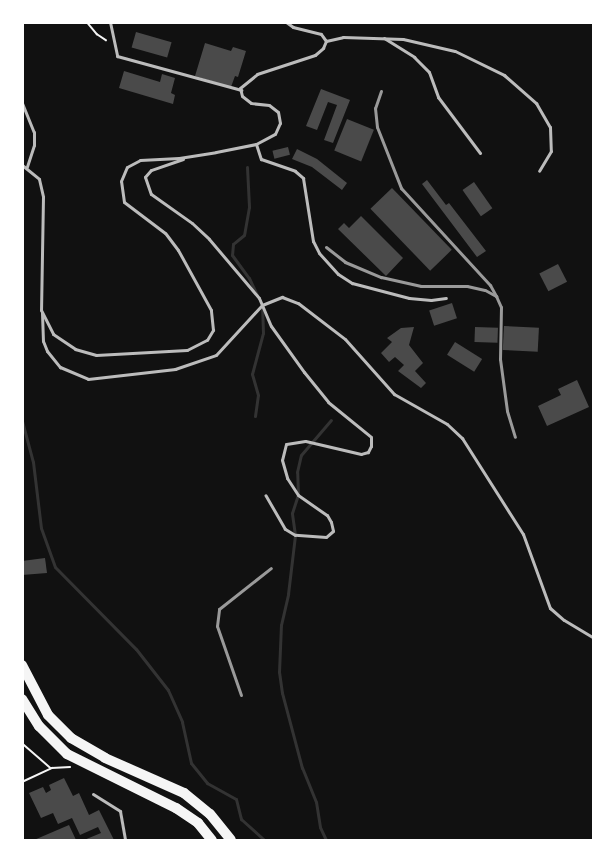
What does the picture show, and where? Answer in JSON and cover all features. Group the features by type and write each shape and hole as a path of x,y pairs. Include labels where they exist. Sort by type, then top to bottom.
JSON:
{"highway":[{"path":"22,665 48,715 72,738 105,759 184,793 210,814 231,840"},
{"path":"22,699 39,726 67,754 176,807 198,823 212,840"}],"lane":[{"path":"110,22 117,56 241,90"},
{"path":"286,22 293,27 321,34 326,41"},
{"path":"326,41 344,37 383,38 455,51 504,75 536,103 550,127 550,151 539,171"},
{"path":"383,38 414,57 429,72 438,97 480,153"},
{"path":"41,310 53,334 75,349 96,355 187,350 207,340 213,330 211,310 178,250 165,233 124,202 121,181 128,167 140,160 190,157 256,144 275,134 280,123 278,112 269,105 251,103 243,96 241,90 247,80 257,74 315,55 323,48 326,41"},
{"path":"22,103 34,132 34,145 25,166 39,179 44,197 42,341 60,367 88,379 175,369 216,355 262,305 282,297 298,303 345,339 394,394 447,424 462,438 523,534 550,608 564,620 594,638"},
{"path":"256,144 261,159 295,171 303,178 313,241 319,254 338,274 352,283 409,298 430,300 446,298"},
{"path":"190,157 152,170 145,177 151,194 192,223 209,239 262,305 272,326 328,402 371,437 368,452 361,454 305,441 286,444 282,460 287,478 298,495 327,515 333,531 326,537 295,535 285,529 265,495"},
{"path":"93,794 120,811 125,840"}],"path":[{"path":"87,22 97,34 113,43"},
{"path":"22,743 52,768"},
{"path":"22,782 52,768 86,765"}],"building":[{"path":"136,32 172,42 167,58 132,47"},
{"path":"205,43 231,51 233,47 246,51 238,77 235,76 231,87 195,76"},
{"path":"124,71 160,82 162,74 175,78 171,93 175,95 173,104 119,88"},
{"path":"321,89 350,100 333,143 324,140 337,105 328,102 317,130 306,126"},
{"path":"347,119 374,130 361,161 334,151"},
{"path":"288,147 290,155 274,159 272,151"},
{"path":"297,149 317,159 347,183 342,190 312,167 292,159"},
{"path":"427,180 446,205 449,203 486,251 477,257 422,184"},
{"path":"474,182 492,208 481,216 463,190"},
{"path":"392,188 452,250 430,271 370,209"},
{"path":"361,216 403,258 386,276 338,229 344,223 349,228"},
{"path":"558,264 567,282 548,291 539,274"},
{"path":"452,303 457,318 434,326 429,310"},
{"path":"504,326 539,328 538,352 503,350"},
{"path":"414,327 409,345 423,363 415,371 426,383 421,388 398,371 404,365 395,357 389,362 381,353 392,342 387,338 401,328"},
{"path":"475,327 498,328 497,343 474,342"},
{"path":"455,342 482,359 474,372 447,355"},
{"path":"577,380 589,407 547,426 538,406 561,395 558,389"},
{"path":"45,558 47,573 22,575 22,561"},
{"path":"64,778 73,796 79,793 89,815 99,810 114,840 84,840 101,833 98,827 80,835 72,818 58,824 53,813 41,818 29,793 43,787 46,793 51,790 49,785"},
{"path":"69,825 76,840 34,840"}],"waterway":[{"path":"247,167 249,207 244,235 233,244 232,255 249,278 257,295"},
{"path":"255,416 258,395 252,374 263,333 262,307"},
{"path":"326,840 320,827 316,802 302,768 282,693 279,672 281,625 288,594 295,535 292,513 298,495 297,472 301,455 331,420"},
{"path":"22,421 33,462 41,528 55,567 136,649 168,690 182,722 191,763 207,783 236,799 241,819 264,840"}],"railway":[{"path":"381,91 375,108 377,127 401,188 490,285 496,296"},
{"path":"326,247 345,262 381,277 421,286 467,286 485,290 496,296 501,307 500,359 507,411 515,437"},
{"path":"241,695 217,626 219,609 271,568"}]}
